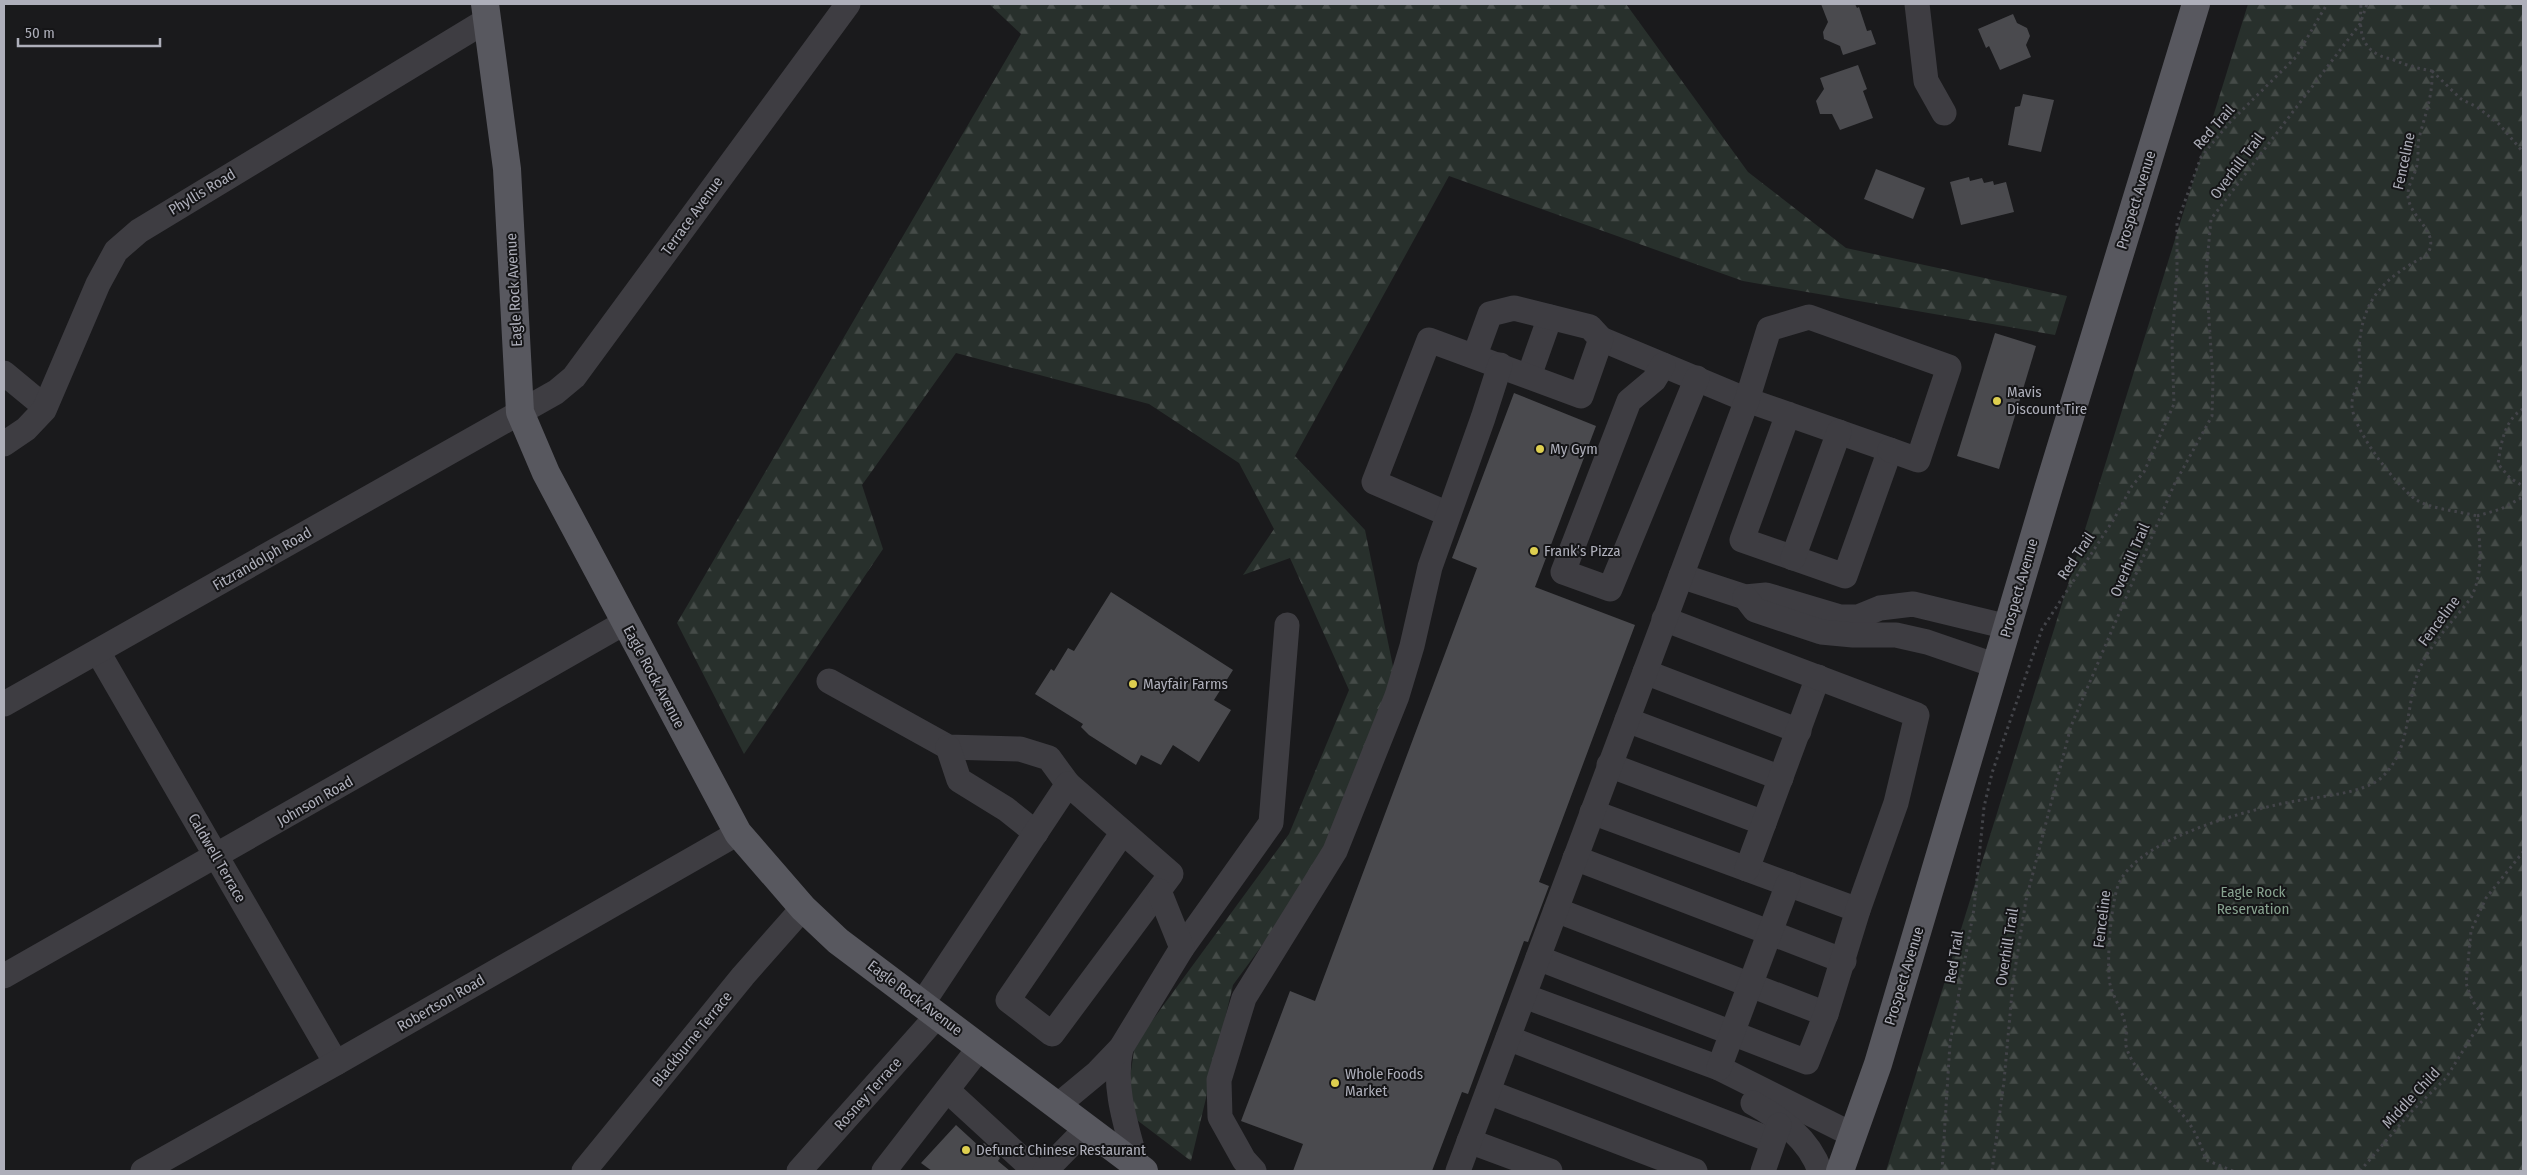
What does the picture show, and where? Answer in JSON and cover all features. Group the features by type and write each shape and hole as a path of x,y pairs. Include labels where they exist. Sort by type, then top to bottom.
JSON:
{"main road":[{"name":"Prospect Avenue","path":"1840,1171 1878,1064 2196,4"},
{"name":"Eagle Rock Avenue","path":"486,12 507,169 520,412 546,473 624,623 738,833 802,908 838,941 1087,1128 1138,1169"}],"street":[{"name":"Terrace Avenue","path":"520,412 556,392 574,377 848,4"},
{"path":"1917,4 1926,81 1944,113"},
{"name":"Phyllis Road","path":"4,444 26,429 45,407 98,284 116,251 139,231 486,12"},
{"path":"1458,1171 1747,400 1769,330 1809,317 1949,367 1918,460 1747,400 1601,339 1590,327 1514,308 1490,314 1475,356"},
{"path":"1529,376 1550,317"},
{"path":"1448,514 1374,482 1429,340 1581,396 1601,339"},
{"path":"1254,1171 1244,1160 1220,1117 1219,1080 1244,998 1334,851 1346,824 1397,696 1412,646 1430,567 1500,365"},
{"path":"1664,365 1654,380 1629,401 1562,572 1610,589 1697,378"},
{"path":"4,372 45,407"},
{"name":"Fitzrandolph Road","path":"4,704 520,412"},
{"path":"1788,414 1742,540 1845,576 1890,450"},
{"path":"1793,558 1840,432"},
{"path":"1681,576 1745,597 1766,595 1840,617 1858,617 1880,608 1912,604 2008,627"},
{"path":"1745,597 1756,610 1821,632 1853,635 1896,635 1927,642 1997,666"},
{"path":"1538,958 1807,1062 1826,1014 1844,961 1858,910 1896,803 1918,715 1664,619"},
{"name":"Johnson Road","path":"4,976 217,857 624,623"},
{"path":"1057,1106 1098,1072 1121,1048 1182,948 1271,823 1287,625"},
{"name":"Caldwell Terrace","path":"98,652 336,1064"},
{"path":"1645,672 1799,731"},
{"path":"1748,870 1818,677"},
{"path":"829,680 948,747 1020,748 1049,758 1068,784 1123,832 1171,874 1052,1034 1008,1000 1123,832"},
{"path":"1627,720 1781,778"},
{"path":"948,747 959,780 1006,809 1036,833"},
{"path":"1609,765 1764,823"},
{"name":"Rosney Terrace","path":"799,1171 929,1010 1036,833 1068,784"},
{"path":"1592,812 1858,910"},
{"name":"Robertson Road","path":"143,1171 336,1064 738,833"},
{"path":"1575,858 1844,961"},
{"path":"1719,1068 1788,884"},
{"path":"1159,891 1182,948"},
{"name":"Blackburne Terrace","path":"584,1171 743,976 802,908"},
{"path":"1556,910 1826,1014"},
{"path":"1521,1003 1730,1090 1780,1121"},
{"path":"1521,1003 1719,1068 1743,1079 1780,1121 1804,1142 1816,1160 1820,1171"},
{"path":"1508,1038 1780,1121 1853,1135"},
{"path":"884,1171 980,1047"},
{"path":"1121,1048 1116,1066 1118,1088 1138,1169"},
{"path":"947,1090 1035,1171"},
{"path":"1488,1092 1696,1171"},
{"path":"1763,1171 1780,1121"},
{"path":"1045,1171 1087,1128"},
{"path":"1469,1141 1550,1171"}],"path":[{"name":"Red Trail","path":"1942,1171 1950,1043 1974,909 1984,807 1992,773 2042,628 2114,519 2132,486 2144,472 2174,404 2172,344 2177,223 2201,157 2230,122 2296,57 2327,4"},
{"path":"2361,4 2360,24 2362,38 2367,47 2380,56 2394,60 2404,66 2432,71 2460,99 2477,107 2499,124 2523,152"},
{"name":"Overhill Trail","path":"1992,1171 2004,1081 2013,982 2026,900 2071,726 2174,485 2212,416 2213,380 2206,274 2211,219 2360,24 2367,4"},
{"name":"Fenceline","path":"2233,1171 2206,1160 2199,1138 2190,1125 2138,1068 2126,1044 2126,1029 2112,992 2109,972 2112,916 2118,884 2123,874 2153,851 2216,821 2250,810 2343,793 2364,787 2382,777 2394,763 2403,744 2410,701 2420,668 2471,598 2477,586 2481,553 2477,516 2434,507 2416,501 2396,483 2361,433 2352,413 2352,403 2361,381 2359,353 2362,329 2367,311 2384,282 2395,272 2427,255 2430,250 2424,224 2411,211 2408,189 2417,163 2419,140 2431,99 2432,71"},
{"path":"2523,409 2517,413 2507,427 2498,464 2510,478 2523,486"},
{"path":"2477,516 2501,508 2523,497"},
{"name":"Middle Child","path":"2360,1171 2410,1113 2446,1078 2464,1047 2481,1024 2484,1017 2472,1000 2466,983 2470,931 2486,898 2523,852"}],"green space":[{"path":"989,4 1626,4 1748,172 1846,248 2067,296 2055,335 1743,281 1449,176 1295,456 1365,530 1397,686 1337,843 1233,985 1191,1161 1125,1111 1135,1044 1289,834 1349,690 1290,558 1243,575 1274,529 1239,463 1149,404 956,353 862,485 883,549 744,754 677,623 1021,34"},
{"name":"Eagle Rock Reservation","path":"2248,4 2523,4 2523,1171 1886,1171"}],"building":[{"path":"1821,4 1855,4 1857,8 1859,7 1867,31 1871,30 1876,44 1843,55 1840,46 1824,39 1823,32 1828,22"},
{"path":"2013,14 2017,23 2027,28 2030,36 2026,45 2031,57 2000,70 1989,46 1986,48 1978,29"},
{"path":"1858,65 1867,89 1863,91 1873,118 1840,130 1832,114 1820,114 1816,101 1824,89 1820,78"},
{"path":"2023,94 2054,100 2041,152 2008,145 2015,107 2020,106"},
{"path":"1876,169 1925,188 1913,219 1864,199"},
{"path":"1969,177 1970,181 1982,178 1984,183 1993,181 1994,185 2006,182 2014,212 1961,225 1950,182"},
{"name":"Mavis Discount Tire","path":"1995,333 2036,346 1999,469 1957,456"},
{"path":"1514,393 1596,426 1535,587 1635,625 1539,882 1549,886 1528,942 1524,941 1468,1094 1462,1092 1432,1171 1293,1171 1303,1144 1241,1121 1290,991 1315,1001 1477,568 1452,558"},
{"name":"Mayfair Farms","path":"1111,592 1233,670 1214,700 1231,710 1199,762 1173,745 1161,765 1141,755 1136,765 1089,735 1081,727 1083,724 1035,694 1051,669 1054,671 1068,648 1074,651"},
{"name":"Defunct Chinese Restaurant","path":"956,1125 980,1147 984,1143 1000,1158 998,1161 1010,1171 932,1171 921,1163"}],"place":[{"name":"Mavis Discount Tire","path":"1997,401"},
{"name":"My Gym","path":"1540,449"},
{"name":"Frank’s Pizza","path":"1534,551"},
{"name":"Mayfair Farms","path":"1133,684"},
{"name":"Whole Foods Market","path":"1335,1083"},
{"name":"Defunct Chinese Restaurant","path":"966,1150"}]}
